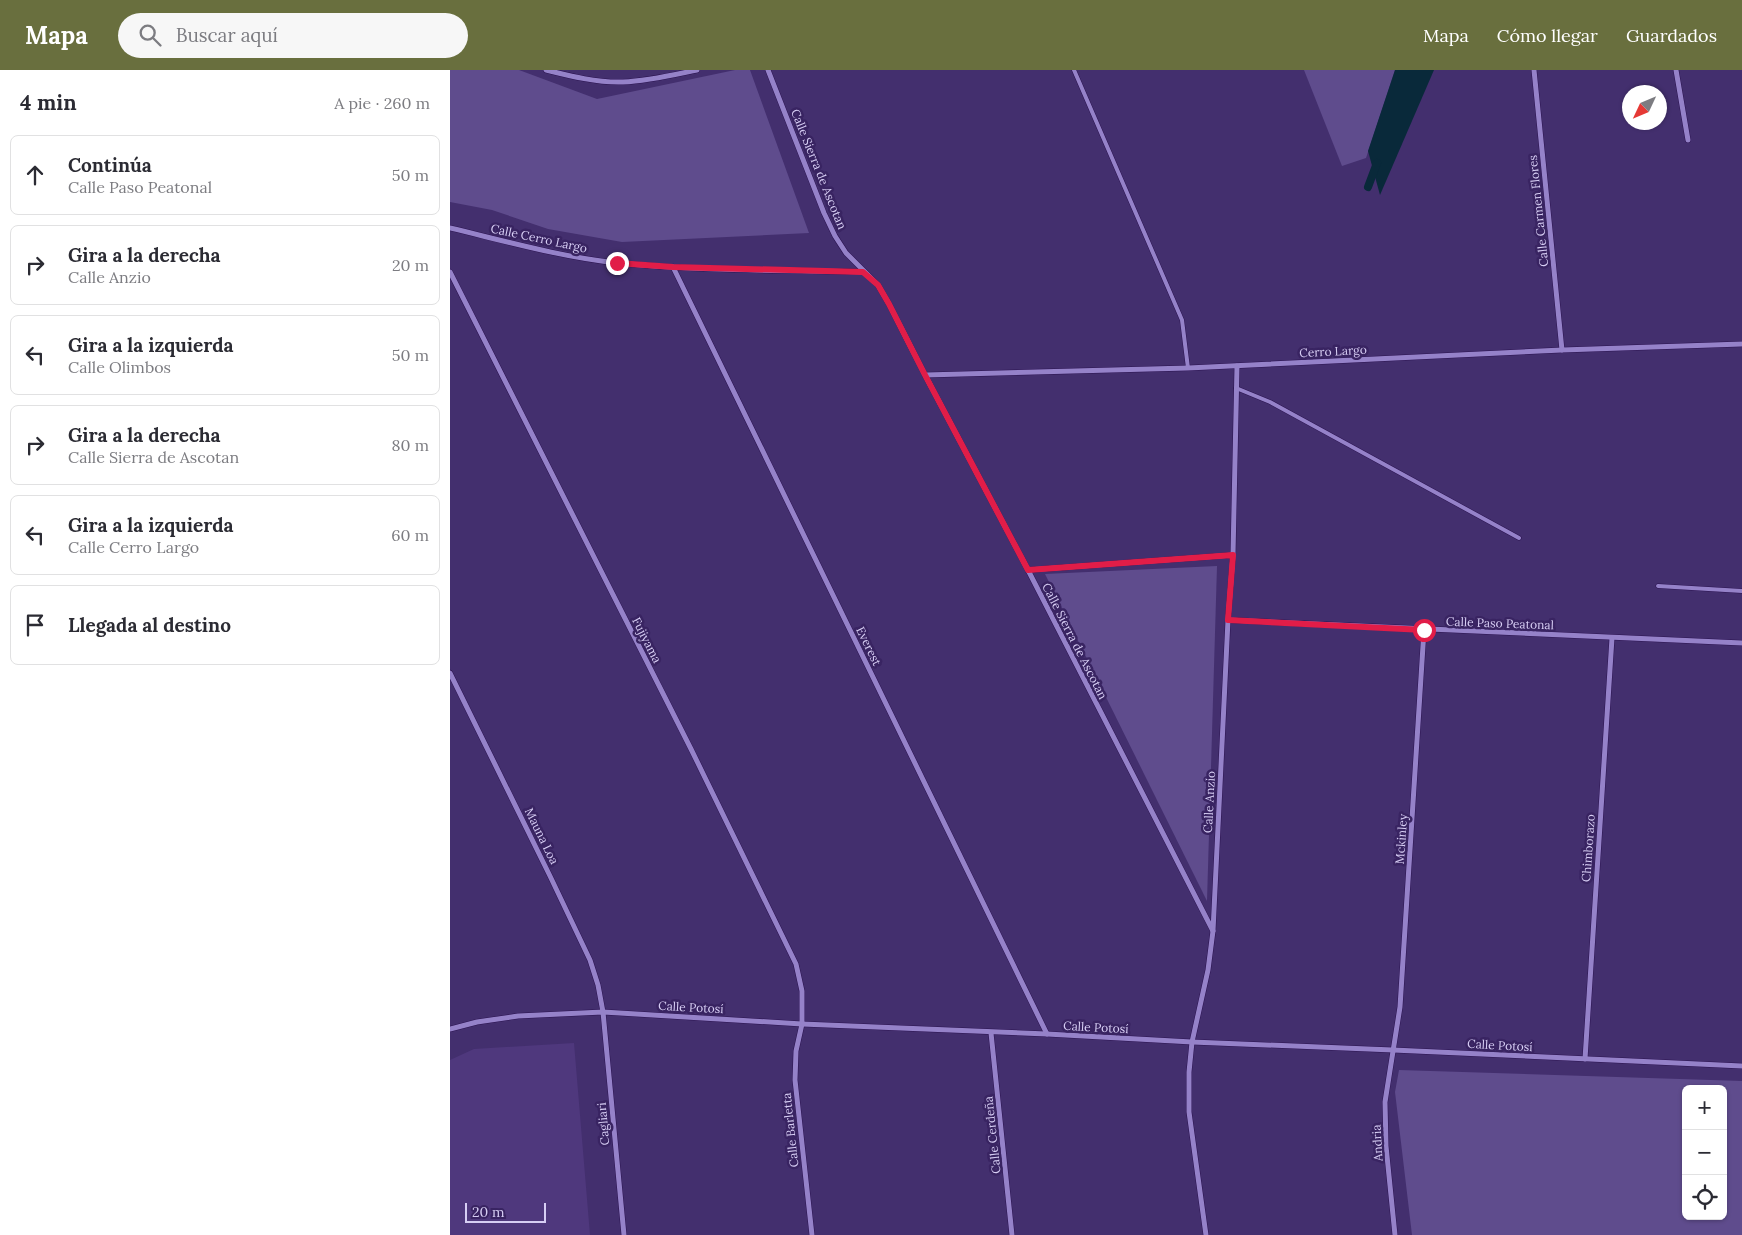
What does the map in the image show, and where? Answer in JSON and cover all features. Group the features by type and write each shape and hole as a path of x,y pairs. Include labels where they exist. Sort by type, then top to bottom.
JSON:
{"street":[{"path":"546,70 595,80 622,82 646,80 697,70"},
{"name":"Calle Sierra de Ascotan","path":"768,70 824,213 835,236 846,253 878,285 889,304 1213,931"},
{"name":"Calle Carmen Flores","path":"1534,70 1562,350"},
{"path":"1676,70 1688,140"},
{"name":"Calle Cerro Largo","path":"450,228 585,258 617,263 673,267 863,272"},
{"name":"Everest","path":"673,267 1047,1034"},
{"name":"Fujiyama","path":"450,272 691,749 796,964 802,991 802,1024"},
{"name":"Cerro Largo","path":"925,375 1188,368 1562,350 1742,344"},
{"name":"Calle Anzio","path":"1206,1235 1189,1112 1189,1072 1192,1042 1208,970 1213,931 1228,620 1233,555 1237,366"},
{"path":"1028,570 1233,555"},
{"name":"Calle Paso Peatonal","path":"1228,620 1742,643"},
{"name":"Mckinley","path":"1394,1050 1400,1006 1424,630"},
{"name":"Chimborazo","path":"1585,1059 1612,638"},
{"name":"Mauna Loa","path":"450,673 590,960 598,986 602,1012"},
{"name":"Calle Potosí","path":"450,1029 477,1022 518,1016 602,1012 991,1033 1742,1066"},
{"name":"Cagliari","path":"602,1012 624,1235"},
{"name":"Calle Barletta","path":"802,1024 796,1051 794,1080 812,1235"},
{"name":"Calle Cerdeña","path":"991,1033 1012,1235"},
{"name":"Andria","path":"1394,1050 1385,1121 1395,1235"}],"lane":[{"path":"1074,70 1182,320 1188,368"},
{"path":"1236,388 1270,402 1519,538"},
{"path":"1658,586 1742,591"}],"shaded area":[{"path":"450,70 519,70 597,99 735,70 750,70 809,233 622,242 548,229 492,210 450,202"},
{"path":"1304,70 1395,70 1366,158 1342,166"},
{"path":"1217,566 1207,901 1045,574"},
{"path":"574,1043 590,1235 450,1235 450,1060 474,1049"},
{"path":"1399,1070 1742,1081 1742,1235 1412,1235 1395,1092"}],"water":[{"path":"1395,70 1434,70 1380,195 1368,151"}],"waterway":[{"path":"1368,187 1377,163"}],"route":[{"path":"617,263 673,267 863,272 878,285 889,304 1028,570 1233,555 1228,620 1424,630"}]}
